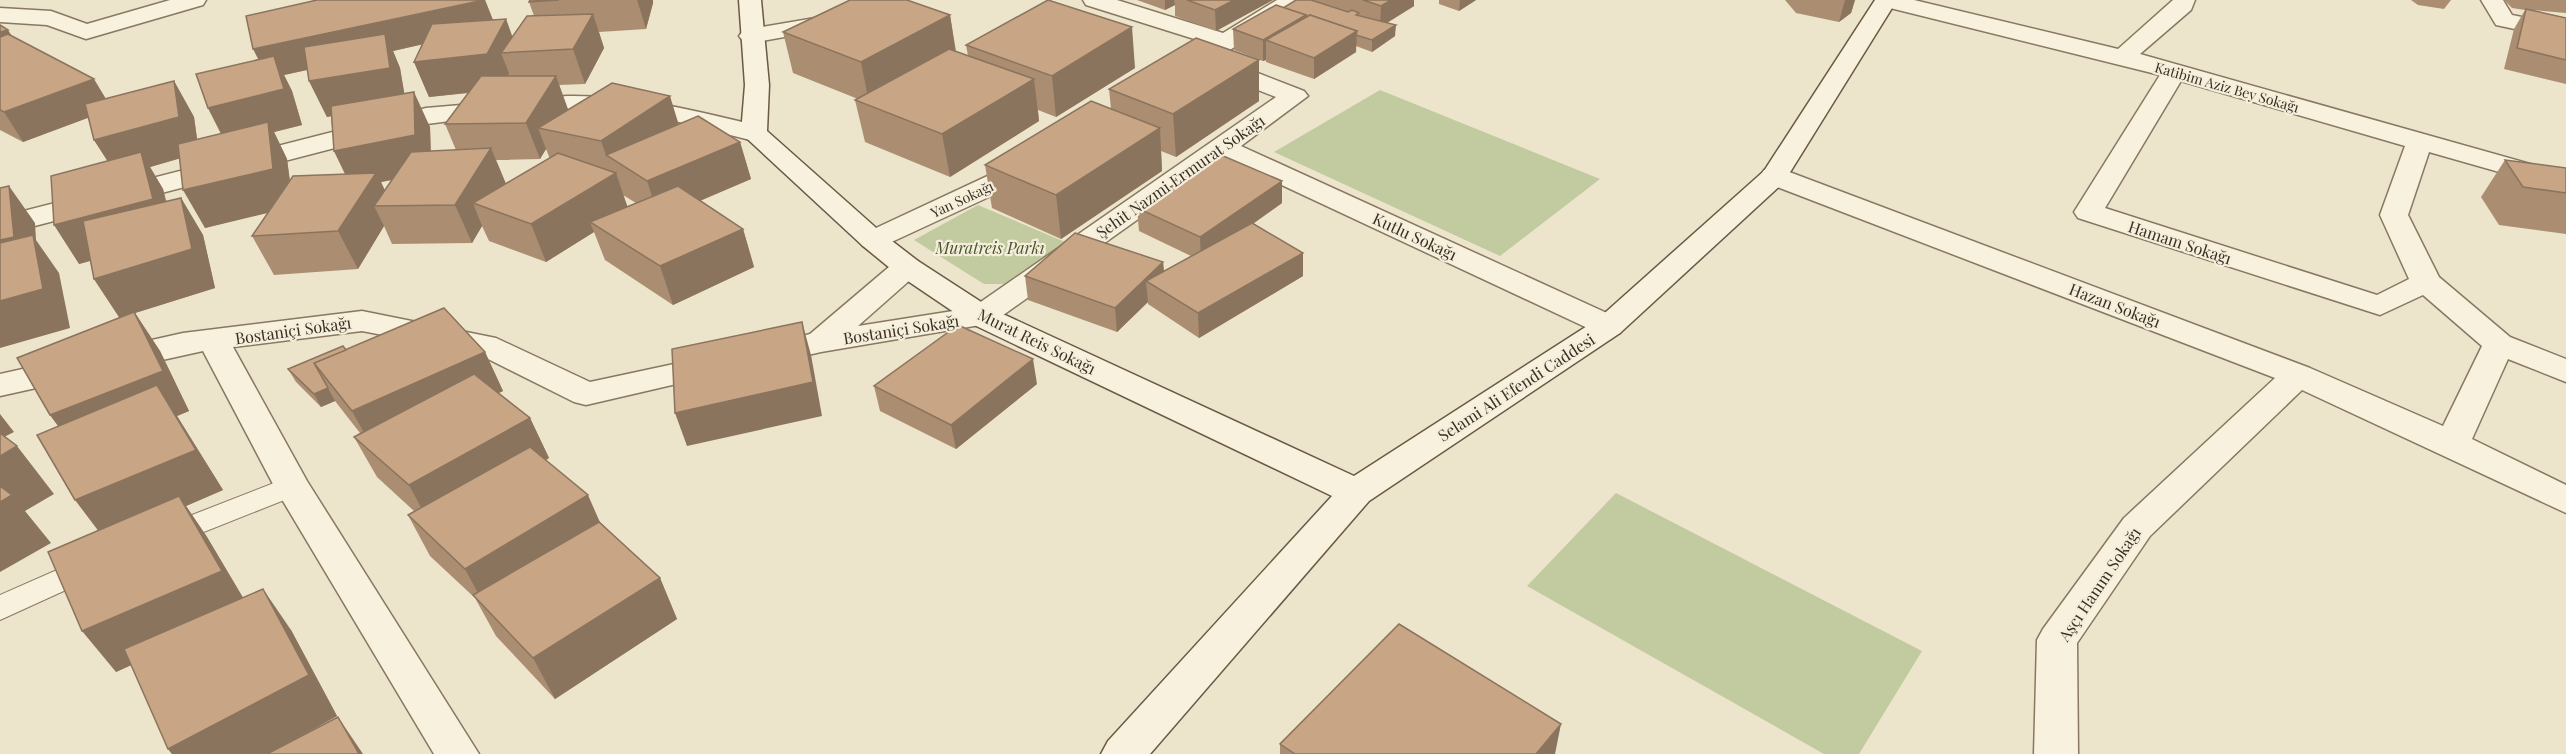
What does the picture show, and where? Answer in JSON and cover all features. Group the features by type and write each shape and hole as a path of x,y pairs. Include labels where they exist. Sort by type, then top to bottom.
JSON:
{"street":[{"path":"0,6 12,0"},
{"path":"0,15 51,18 86,32 195,0"},
{"path":"0,226 426,116 496,107 616,104 662,111 754,133 757,85 751,36 750,0"},
{"path":"751,36 883,13 888,0"},
{"path":"1094,0 1224,41"},
{"path":"1160,83 1293,0"},
{"name":"Katibim Aziz Bey Sokağı","path":"1886,0 2123,57 2566,183"},
{"name":"Selami Ali Efendi Caddesi","path":"1123,754 1356,492 1609,326 1774,176 1886,0"},
{"path":"2123,57 2183,5 2184,0"},
{"path":"2492,0 2504,20 2566,33"},
{"name":"Şehit Nazmi Ermurat Sokağı","path":"981,316 1295,96 1199,58"},
{"name":"Hamam Sokağı","path":"2174,73 2088,212 2380,306 2426,282"},
{"name":"Murat Reis Sokağı","path":"754,133 873,240 907,267 981,316 1356,492"},
{"path":"2420,141 2394,215 2426,282 2499,344 2566,371"},
{"name":"Kutlu Sokağı","path":"1222,147 1609,326"},
{"name":"Yan Sokağı","path":"873,240 1011,176 1051,151"},
{"name":"Hazan Sokağı","path":"1774,176 2298,375 2452,444 2566,500"},
{"name":"Bostaniçi Sokağı","path":"821,342 907,267"},
{"name":"Bostaniçi Sokağı","path":"0,385 183,343 362,321 485,345 586,394 821,342 981,316"},
{"name":"Bostaniçi Sokağı","path":"214,341 292,486 457,754"},
{"path":"2452,444 2499,344"},
{"name":"Aşçı Hanım Sokağı","path":"2056,754 2057,640 2137,527 2298,375"}],"lane":[{"path":"0,608 125,552 292,486"}],"green space":[{"path":"1380,90 1600,179 1500,256 1274,152"},
{"name":"Muratreis Parkı","path":"978,205 1065,242 1004,284 984,284 914,240"},
{"path":"1616,493 1922,651 1859,754 1824,754 1527,586"}],"building":[{"path":"317,0 484,0 253,49 246,16"},
{"path":"530,0 559,0 529,2"},
{"path":"850,0 907,0 950,15 861,62 783,32"},
{"path":"1048,0 1132,27 1052,76 966,45"},
{"path":"1187,0 1234,0 1215,10"},
{"path":"1296,0 1311,0 1348,12 1352,10 1359,13 1356,15 1396,25 1372,40 1356,35 1357,31 1283,8"},
{"path":"1363,0 1391,0 1381,6"},
{"path":"1276,5 1306,15 1263,40 1233,29"},
{"path":"2526,9 2566,18 2566,60 2517,48"},
{"path":"593,14 573,49 501,53 527,16"},
{"path":"1310,15 1357,31 1314,58 1266,40"},
{"path":"506,19 487,54 414,62 432,24"},
{"path":"0,25 8,30 0,32"},
{"path":"8,34 94,79 4,112 0,110 0,37"},
{"path":"385,34 390,68 309,81 304,47"},
{"path":"1196,38 1259,60 1173,114 1109,89"},
{"path":"949,49 1034,79 942,134 855,100"},
{"path":"274,56 284,89 208,108 196,74"},
{"path":"481,76 556,76 526,123 445,124"},
{"path":"174,81 179,117 94,140 85,104"},
{"path":"612,83 670,96 601,141 538,128"},
{"path":"414,92 415,135 334,151 331,106"},
{"path":"1091,101 1160,128 1056,195 985,165"},
{"path":"698,116 740,142 647,181 606,155"},
{"path":"268,122 273,169 183,190 178,144"},
{"path":"491,148 455,205 374,206 411,152"},
{"path":"141,152 153,199 54,225 51,176"},
{"path":"558,153 616,173 531,224 473,203"},
{"path":"1221,155 1282,181 1200,237 1137,208"},
{"path":"2505,160 2566,168 2566,193 2523,187"},
{"path":"376,173 338,231 252,236 293,176"},
{"path":"9,186 14,237 0,240 0,188"},
{"path":"678,186 743,229 660,266 590,222"},
{"path":"181,198 192,249 94,279 83,221"},
{"path":"1252,223 1303,253 1198,313 1146,281"},
{"path":"1075,233 1163,262 1115,308 1025,276"},
{"path":"33,235 43,289 0,301 0,243"},
{"path":"444,308 485,352 352,411 314,363"},
{"path":"134,312 163,371 50,415 17,358"},
{"path":"802,322 813,382 675,413 672,349"},
{"path":"958,325 1033,359 951,425 874,386"},
{"path":"343,346 346,350 314,363 328,388 314,394 288,369"},
{"path":"474,374 530,418 409,485 354,437"},
{"path":"157,385 196,450 75,500 37,435"},
{"path":"0,433 17,446 0,456"},
{"path":"530,447 588,495 465,569 408,515"},
{"path":"0,486 12,495 0,502"},
{"path":"179,496 222,571 82,631 48,552"},
{"path":"599,522 660,578 533,658 473,595"},
{"path":"263,589 309,675 168,749 124,649"},
{"path":"1399,624 1561,724 1536,754 1295,754 1280,744"},
{"path":"338,717 359,754 267,754"}]}
